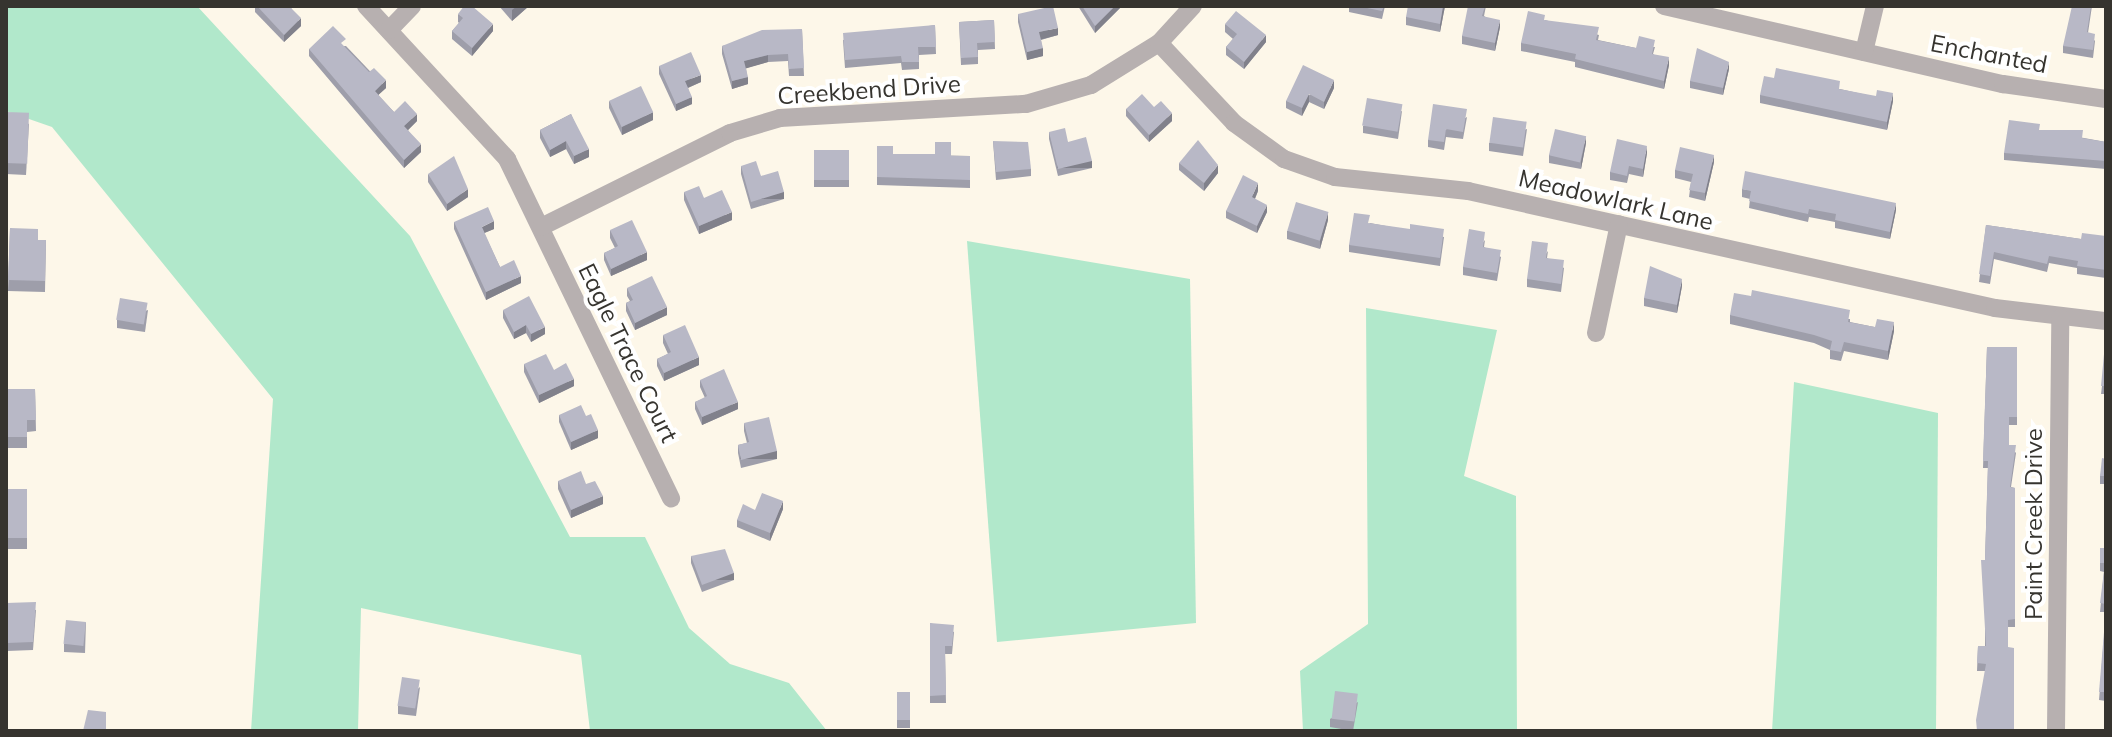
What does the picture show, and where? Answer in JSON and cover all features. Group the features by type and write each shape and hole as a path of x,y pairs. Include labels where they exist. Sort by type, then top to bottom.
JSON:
{"street":[{"name":"Eagle Trace Court","path":"366,6 507,159 671,499"},
{"path":"389,30 412,6"},
{"name":"Creekbend Drive","path":"541,227 730,133 780,118 1026,104 1091,85 1159,43 1193,6"},
{"name":"Enchanted","path":"1664,6 2003,84 2106,99"},
{"path":"1864,52 1875,6"},
{"name":"Meadowlark Lane","path":"1159,43 1234,123 1284,159 1335,177 1468,191 1995,308 2106,321"},
{"path":"1596,333 1619,224"},
{"name":"Paint Creek Drive","path":"2056,731 2060,318"}],"green space":[{"path":"6,6 197,6 410,236 570,537 645,537 689,628 730,664 789,683 827,731 590,731 581,655 361,608 358,731 251,731 273,399 52,127 6,111"},
{"path":"967,241 1190,279 1196,623 997,642"},
{"path":"1366,308 1497,330 1464,476 1516,496 1517,731 1303,731 1300,671 1368,624"},
{"path":"1794,382 1938,413 1936,731 1772,731"}],"building":[{"path":"257,6 289,6 301,18 284,35"},
{"path":"464,6 472,6 493,24 472,48 452,31 463,18 458,14"},
{"path":"1053,6 1058,28 1039,32 1043,48 1027,52 1018,14"},
{"path":"1082,6 1115,6 1095,26"},
{"path":"1357,6 1384,6 1382,11"},
{"path":"1408,6 1443,6 1440,24 1406,17"},
{"path":"1468,6 1485,6 1482,16 1500,20 1495,43 1462,36"},
{"path":"2072,6 2091,6 2087,32 2095,34 2093,50 2063,46"},
{"path":"1236,11 1266,35 1244,62 1226,47 1237,34 1225,24"},
{"path":"1528,11 1545,15 1544,20 1599,27 1596,40 1636,48 1639,36 1655,40 1652,54 1669,57 1664,81 1575,59 1576,54 1521,43"},
{"path":"994,20 995,42 977,43 978,57 961,58 959,22"},
{"path":"935,25 936,47 918,47 919,62 902,62 901,56 845,60 843,33"},
{"path":"333,26 346,39 341,43 369,72 374,68 386,80 375,91 394,112 405,101 417,114 404,126 421,144 404,160 309,49"},
{"path":"802,29 804,68 789,69 788,54 768,55 744,61 748,77 732,81 722,46 762,30"},
{"path":"1697,48 1729,62 1723,88 1690,81"},
{"path":"691,52 701,75 685,81 692,97 676,104 659,66"},
{"path":"1303,65 1334,80 1324,102 1309,94 1302,108 1286,101"},
{"path":"1776,68 1840,81 1839,89 1876,96 1877,90 1893,93 1887,122 1760,95 1764,76 1774,78"},
{"path":"641,86 653,112 622,127 609,101"},
{"path":"1142,94 1154,107 1161,101 1172,113 1149,135 1126,109"},
{"path":"1367,98 1402,104 1398,132 1362,126"},
{"path":"1433,104 1467,109 1463,132 1446,129 1444,142 1428,140"},
{"path":"6,112 29,113 27,164 6,163"},
{"path":"571,114 589,149 574,156 566,141 550,150 540,130"},
{"path":"1493,117 1527,122 1523,147 1489,143"},
{"path":"2009,120 2040,124 2039,130 2083,130 2082,138 2106,142 2106,161 2004,153"},
{"path":"1065,128 1068,142 1086,137 1092,161 1058,169 1049,132"},
{"path":"1555,129 1586,136 1580,163 1549,155"},
{"path":"1617,139 1647,146 1643,169 1629,166 1627,176 1610,172"},
{"path":"1198,140 1218,165 1204,183 1179,163"},
{"path":"993,141 1028,142 1031,169 996,172"},
{"path":"935,142 951,142 951,156 970,156 970,180 877,177 877,146 893,146 893,154 935,154"},
{"path":"1680,147 1714,155 1705,193 1689,190 1693,174 1675,170"},
{"path":"814,150 849,150 849,180 814,180"},
{"path":"454,156 468,189 447,204 428,174"},
{"path":"756,161 761,176 778,171 784,192 751,202 741,166"},
{"path":"1745,171 1896,203 1890,232 1835,220 1836,214 1809,209 1808,214 1749,201 1751,191 1742,189"},
{"path":"1243,175 1258,183 1252,197 1267,205 1257,226 1226,211"},
{"path":"699,186 704,198 722,190 732,212 699,226 684,192"},
{"path":"1296,202 1329,212 1320,241 1287,231"},
{"path":"488,207 494,221 482,227 500,267 514,260 521,276 486,292 454,222"},
{"path":"1354,213 1370,215 1368,223 1410,229 1410,224 1444,229 1440,258 1349,245"},
{"path":"632,220 647,252 611,269 604,253 618,246 610,230"},
{"path":"1986,225 2081,239 2082,233 2106,236 2106,270 2077,266 2078,261 2049,256 2047,264 1994,252 1990,276 1979,274"},
{"path":"10,228 38,229 38,240 46,240 45,281 8,280"},
{"path":"1469,229 1485,232 1483,247 1501,250 1497,273 1463,267"},
{"path":"1532,241 1548,243 1546,258 1564,260 1561,284 1527,279"},
{"path":"1650,266 1682,279 1677,305 1644,298"},
{"path":"652,276 667,307 635,323 626,303 633,300 627,288"},
{"path":"1752,290 1850,310 1848,322 1875,327 1877,319 1894,322 1888,351 1844,342 1841,352 1830,350 1832,341 1730,315 1734,293 1751,296"},
{"path":"529,296 545,327 531,334 526,325 514,332 503,310"},
{"path":"120,298 148,303 144,325 116,320"},
{"path":"685,325 699,357 664,373 657,359 671,352 663,335"},
{"path":"1987,347 2017,347 2017,417 2009,417 2009,445 2016,445 2010,487 2015,488 2015,619 2008,620 2008,647 2014,648 2014,731 1977,731 1976,720 1986,664 1977,663 1978,646 1986,646 1981,560 1985,560 1988,461 1983,461"},
{"path":"546,354 554,370 566,363 574,379 539,395 524,364"},
{"path":"2104,354 2106,386 2101,386"},
{"path":"724,369 738,402 702,417 695,402 707,396 700,380"},
{"path":"6,389 35,389 36,420 27,420 27,437 6,437"},
{"path":"581,405 586,416 591,414 598,430 571,442 559,415"},
{"path":"769,417 777,451 741,460 738,445 749,442 744,423"},
{"path":"2102,458 2106,459 2106,476 2100,476"},
{"path":"581,471 586,484 595,481 603,496 571,510 558,481"},
{"path":"6,489 27,489 27,538 6,538"},
{"path":"762,493 783,501 770,533 737,520 743,504 755,510"},
{"path":"2106,538 2106,604 2100,603 2105,563 2100,563 2100,548 2105,548"},
{"path":"725,549 734,573 702,585 691,556"},
{"path":"36,602 33,642 7,643 6,603"},
{"path":"2106,608 2106,692 2099,692"},
{"path":"66,620 86,622 83,646 63,644"},
{"path":"930,623 954,625 952,646 945,646 946,695 930,696"},
{"path":"402,677 420,680 415,708 397,706"},
{"path":"1335,691 1358,694 1354,722 1332,719"},
{"path":"897,692 910,692 910,720 897,720"},
{"path":"88,710 106,712 106,731 83,731"}]}
